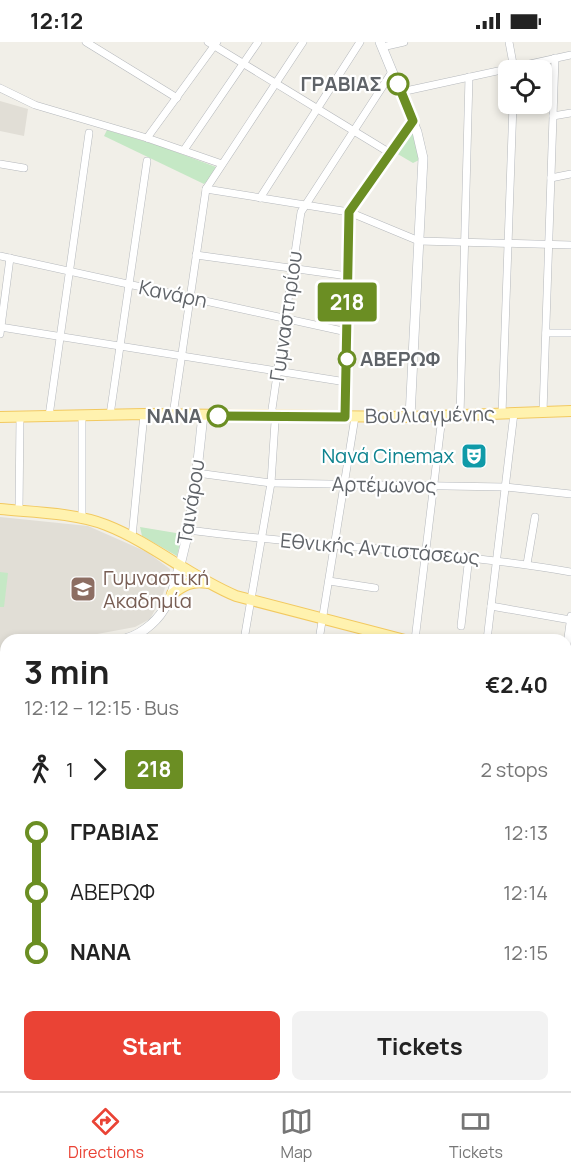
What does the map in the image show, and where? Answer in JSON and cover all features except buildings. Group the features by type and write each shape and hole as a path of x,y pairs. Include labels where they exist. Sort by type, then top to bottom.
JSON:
{"main road":[{"name":"Βουλιαγμένης","path":"0,417 144,414 442,417 571,411"},
{"path":"0,510 82,519 104,524 132,537 236,596 322,618 372,634"},
{"path":"172,594 186,584 196,582 215,586"}],"street":[{"path":"87,42 177,98"},
{"path":"184,150 258,42"},
{"path":"173,415 206,189 303,42"},
{"path":"260,198 360,42"},
{"path":"404,42 381,44 413,121 423,158 410,417"},
{"path":"509,42 512,60"},
{"path":"147,138 177,98 213,43 243,64 390,153"},
{"path":"548,60 571,55"},
{"path":"543,412 555,58"},
{"path":"304,206 392,72"},
{"path":"401,92 498,72"},
{"path":"460,416 469,77"},
{"path":"0,88 35,105 147,138 222,164"},
{"path":"553,116 571,113"},
{"path":"488,634 505,487 508,414 508,243 513,114"},
{"path":"320,634 344,485 350,417 346,382 349,212 413,121"},
{"path":"49,416 89,134"},
{"path":"110,415 147,161"},
{"path":"0,164 24,168"},
{"path":"551,178 571,174"},
{"path":"206,189 349,212 419,241 571,245"},
{"name":"Γυμναστηρίου","path":"245,634 271,483 274,416 272,410 292,269 301,212 304,206"},
{"path":"196,255 348,276"},
{"name":"Κανάρη","path":"0,256 347,332"},
{"path":"10,258 0,329 59,336 346,382"},
{"path":"546,333 571,333"},
{"path":"132,537 144,414"},
{"name":"Ταινάρου","path":"136,634 153,622 164,609 172,594 188,530 203,415"},
{"path":"82,416 82,519"},
{"path":"19,511 20,417"},
{"path":"416,634 442,417"},
{"name":"Αρτέμωνος","path":"196,472 271,483 505,487 571,494"},
{"path":"527,564 535,517"},
{"name":"Εθνικής Αντιστάσεως","path":"188,530 262,540 469,556 571,572"},
{"path":"461,626 469,556"},
{"path":"329,580 375,588"},
{"path":"491,606 571,619 569,634"}],"shaded area":[{"path":"0,101 28,109 24,136 0,131"},
{"name":"Γυμναστική Ακαδημία","path":"0,517 88,526 147,552 170,569 162,597 150,619 135,627 97,634 0,634"}],"green space":[{"path":"107,130 160,146 216,167 212,176 204,184 104,136"},
{"path":"410,133 413,134 419,160 413,163 396,153"},
{"path":"140,527 182,534 177,556 142,536"},
{"path":"0,572 8,573 4,607 0,607"}],"bus line":[{"name":"218","path":"218,416 345,417 349,212 413,121 398,84"}],"place":[{"name":"ΓΡΑΒΙΑΣ","path":"398,84"},
{"name":"ΑΒΕΡΩΦ","path":"347,359"},
{"name":"ΝΑΝΑ","path":"218,416"},
{"name":"Νανά Cinemax","path":"474,456"},
{"name":"Γυμναστική Ακαδημία","path":"83,589"}]}
